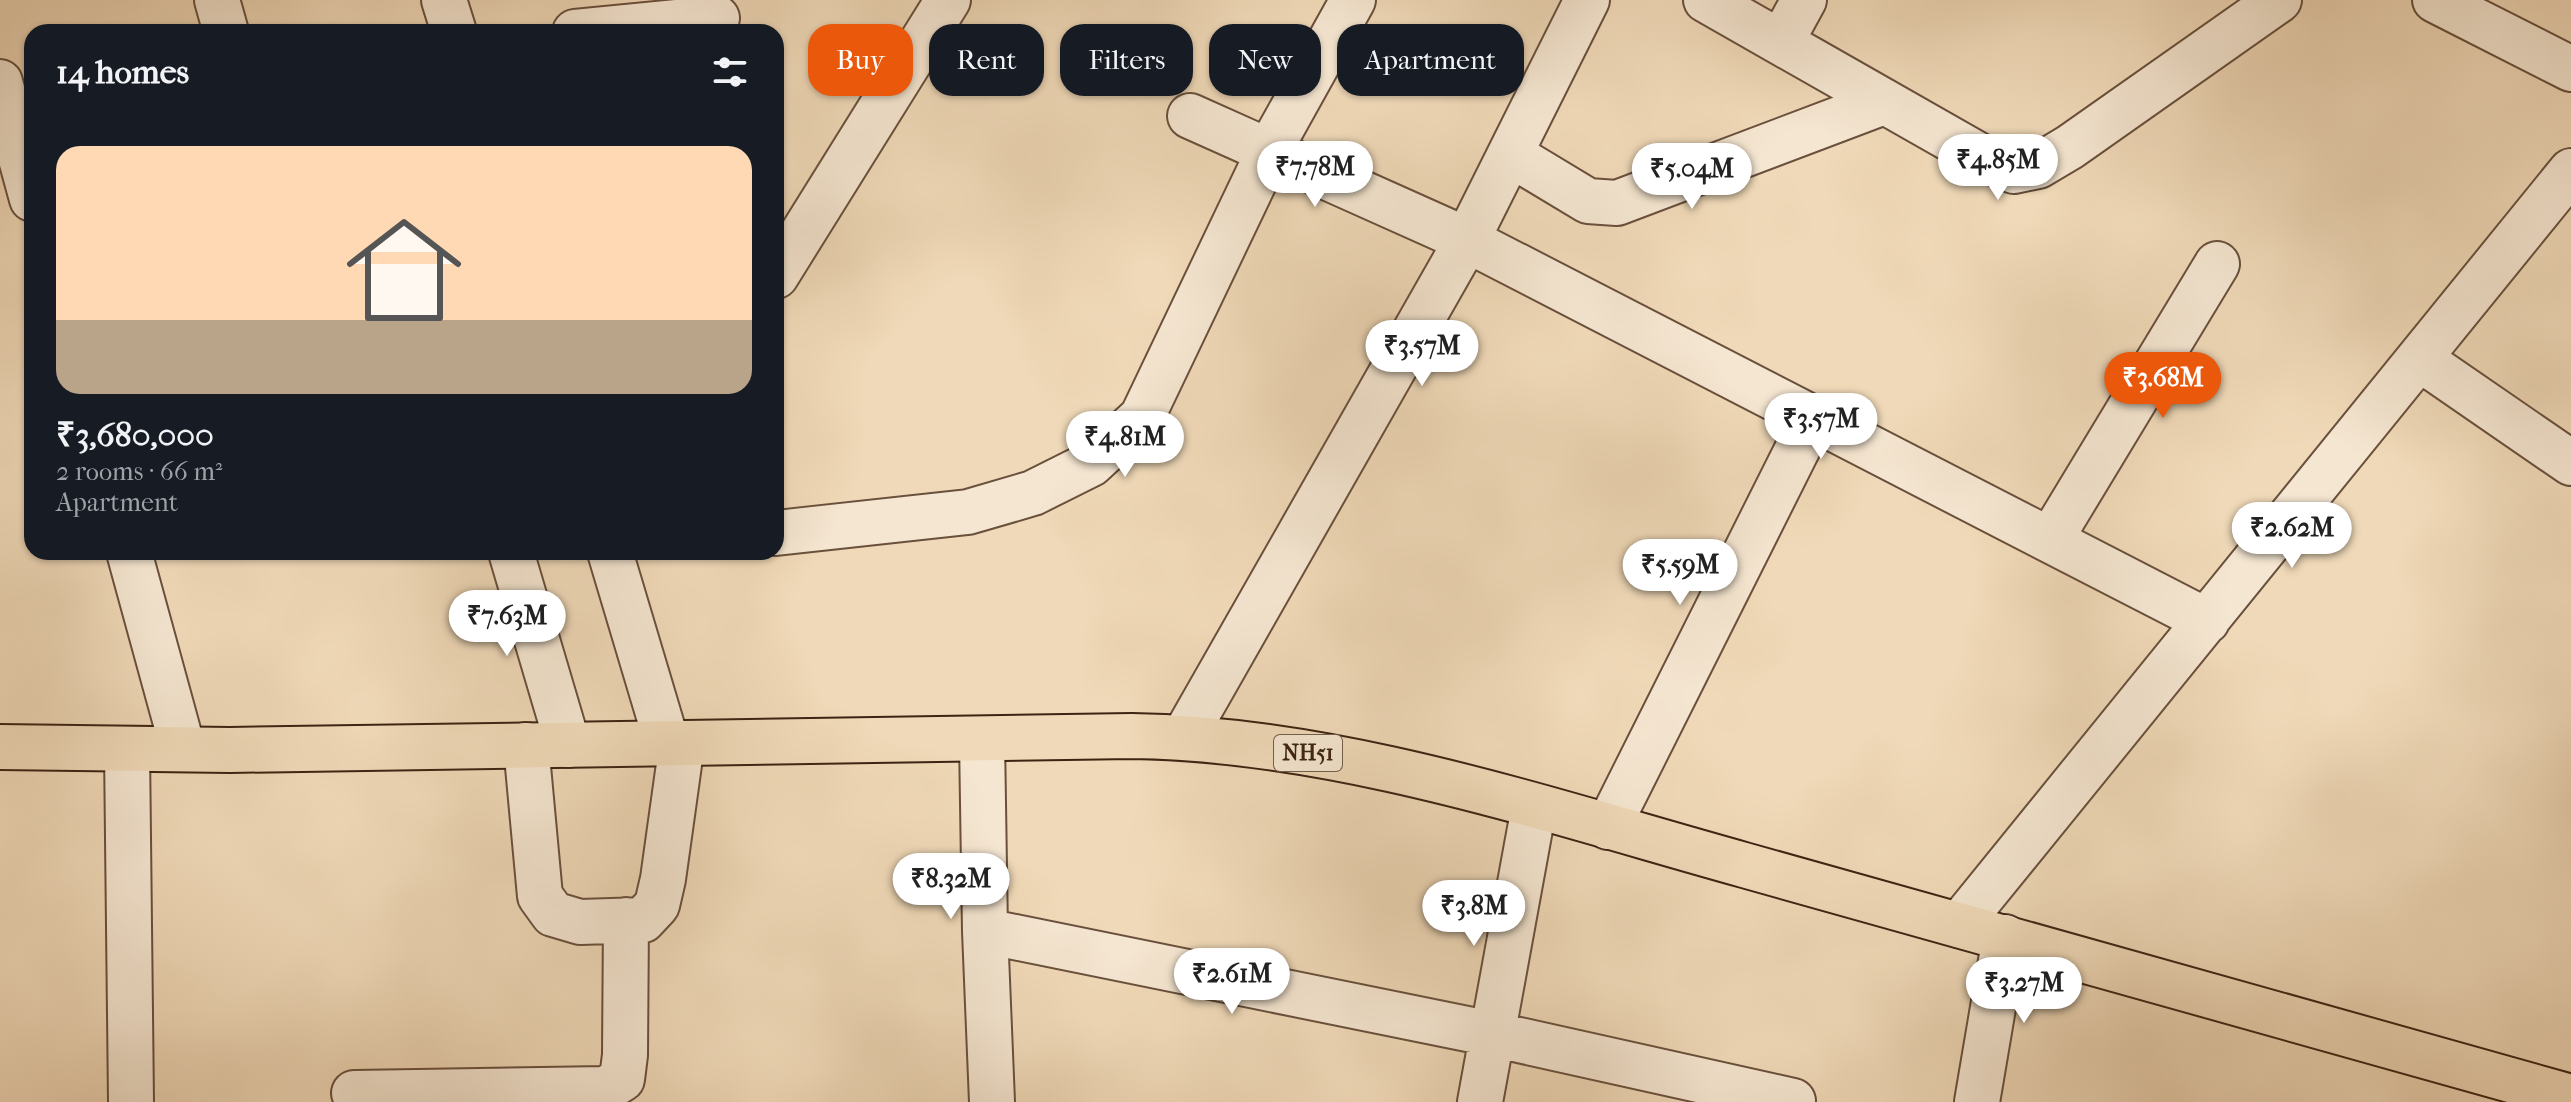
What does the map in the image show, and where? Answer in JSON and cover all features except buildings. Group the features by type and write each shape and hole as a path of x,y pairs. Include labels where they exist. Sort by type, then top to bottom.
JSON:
{"highway":[{"name":"NH51","path":"0,747 183,749 1184,737 1296,751 1414,775 1608,827 2571,1097"}],"street":[{"path":"217,0 224,24"},
{"path":"444,0 452,24"},
{"path":"784,263 948,0"},
{"path":"784,532 968,512 1033,493 1091,464 1142,417 1269,151 1353,0"},
{"path":"1184,737 1467,240 1587,0"},
{"path":"1706,0 1989,161 2014,171 2038,166 2070,147 2279,0"},
{"path":"1781,42 1804,0"},
{"path":"2435,0 2571,69"},
{"path":"599,20 717,18"},
{"path":"0,82 24,170"},
{"path":"1510,154 1588,201 1617,203 1884,102"},
{"path":"1190,116 1467,240 2207,621"},
{"path":"1959,925 2571,171"},
{"path":"2050,540 2217,264"},
{"path":"2420,359 2571,463"},
{"path":"1608,827 1813,418"},
{"path":"131,560 183,749"},
{"path":"512,560 547,745 540,896 553,914 580,922 643,920 657,905 663,879 674,743 612,560"},
{"path":"630,619 637,560"},
{"path":"982,739 992,1102"},
{"path":"127,749 131,1102"},
{"path":"1480,1102 1534,807"},
{"path":"354,1093 606,1089 622,1079 626,920"},
{"path":"985,931 1492,1034 1793,1101"},
{"path":"1977,1102 2005,937"}]}
